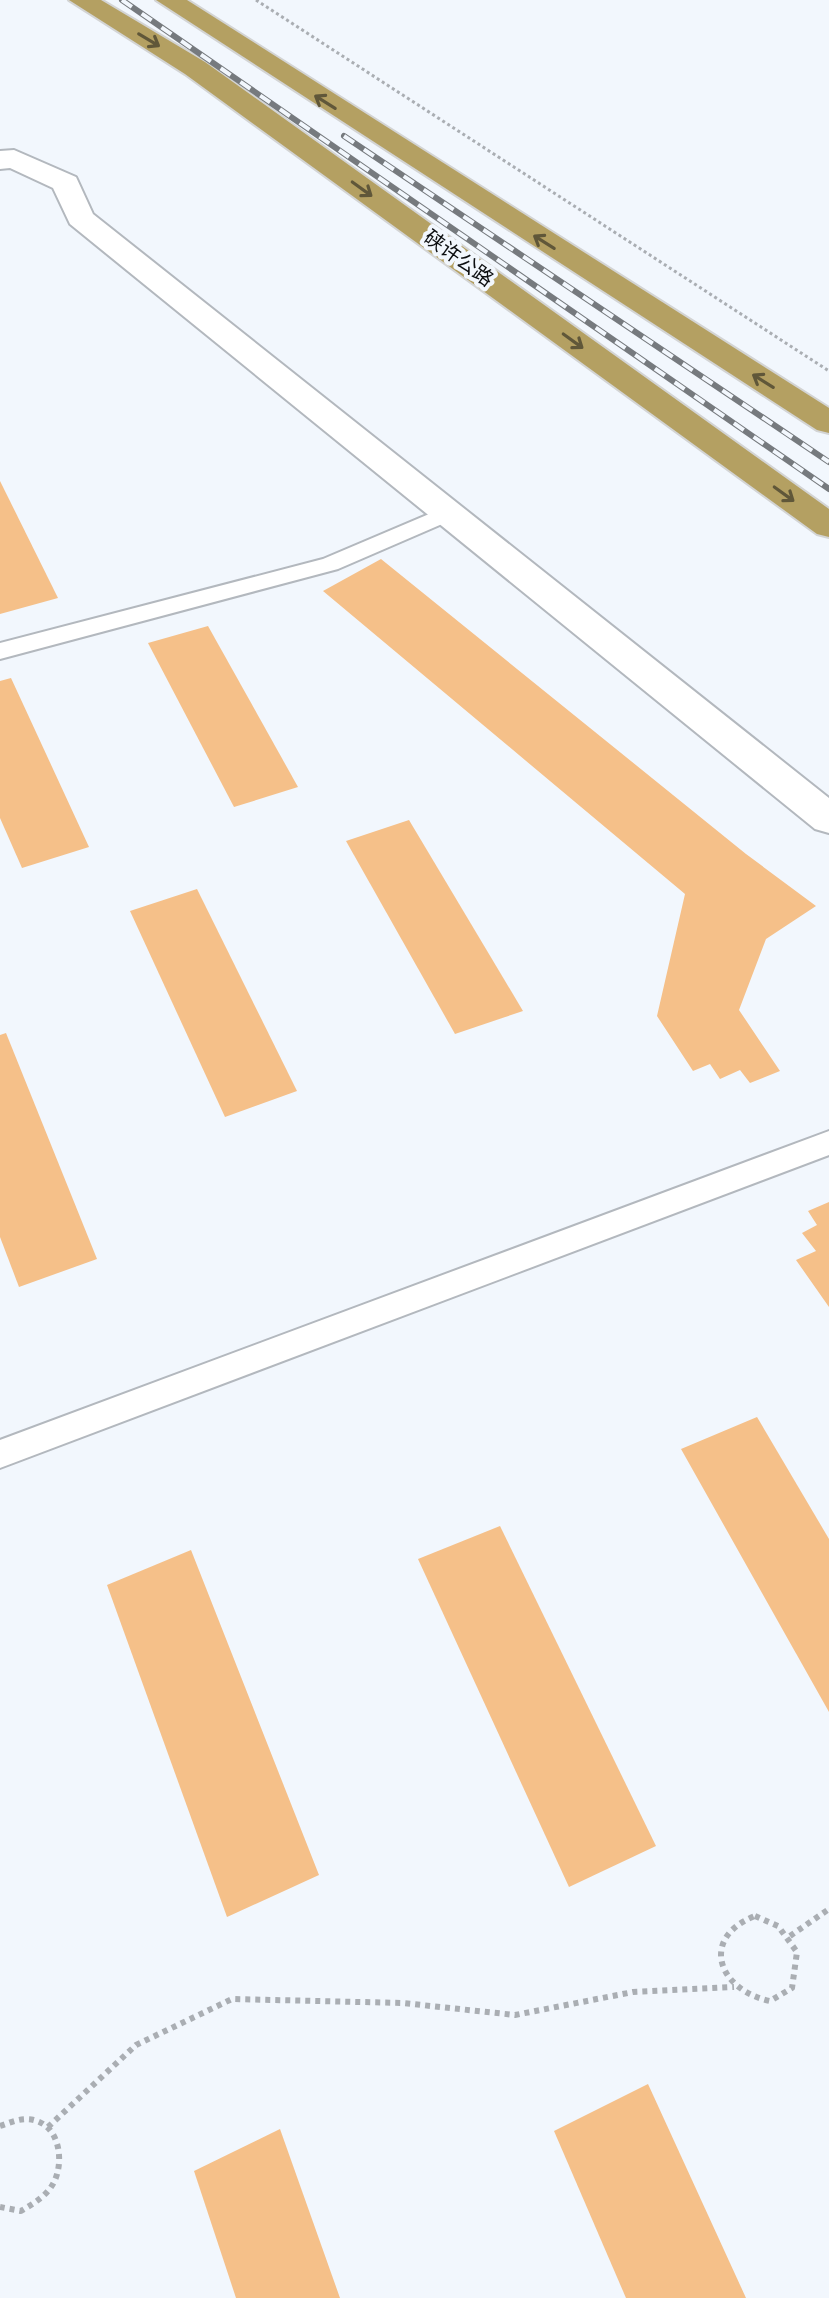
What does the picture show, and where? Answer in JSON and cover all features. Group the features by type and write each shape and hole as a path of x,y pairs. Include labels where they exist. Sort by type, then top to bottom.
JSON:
{"highway":[{"name":"硖许公路","path":"82,0 195,68 829,526"},
{"path":"169,0 829,423"}],"street":[{"path":"0,160 14,159 66,183 80,218 829,819"}],"lane":[{"path":"0,651 330,564 448,513"},
{"path":"0,1454 829,1143"}],"path":[{"path":"256,0 829,371"},
{"path":"790,1936 829,1909"},
{"path":"755,1916 780,1925 790,1936 800,1962 792,1988 770,2001 745,1996 734,1987 721,1963 725,1936 732,1927 742,1919 755,1916"},
{"path":"48,2127 136,2045 232,1999 403,2003 515,2015 633,1992 734,1987"},
{"path":"0,2126 24,2117 48,2127 61,2152 56,2183 35,2206 21,2211 0,2207"}],"building":[{"path":"0,481 58,598 0,614"},
{"path":"381,559 746,854 816,906 766,939 739,1010 780,1071 750,1083 740,1070 720,1079 710,1064 693,1071 657,1016 685,894 323,591"},
{"path":"208,626 298,787 234,807 148,643"},
{"path":"11,678 89,847 22,868 0,818 0,681"},
{"path":"409,820 523,1011 455,1034 346,841"},
{"path":"197,889 297,1091 225,1117 130,911"},
{"path":"6,1033 97,1259 19,1287 0,1237 0,1035"},
{"path":"829,1202 829,1307 796,1260 816,1251 802,1233 817,1225 808,1211"},
{"path":"757,1417 829,1539 829,1712 681,1449"},
{"path":"500,1526 656,1846 569,1887 418,1559"},
{"path":"191,1550 319,1875 227,1917 107,1585"},
{"path":"648,2084 746,2298 626,2298 554,2131"},
{"path":"280,2129 340,2298 236,2298 194,2171"}],"railway":[{"path":"122,0 829,489"},
{"path":"344,136 829,462"}]}
